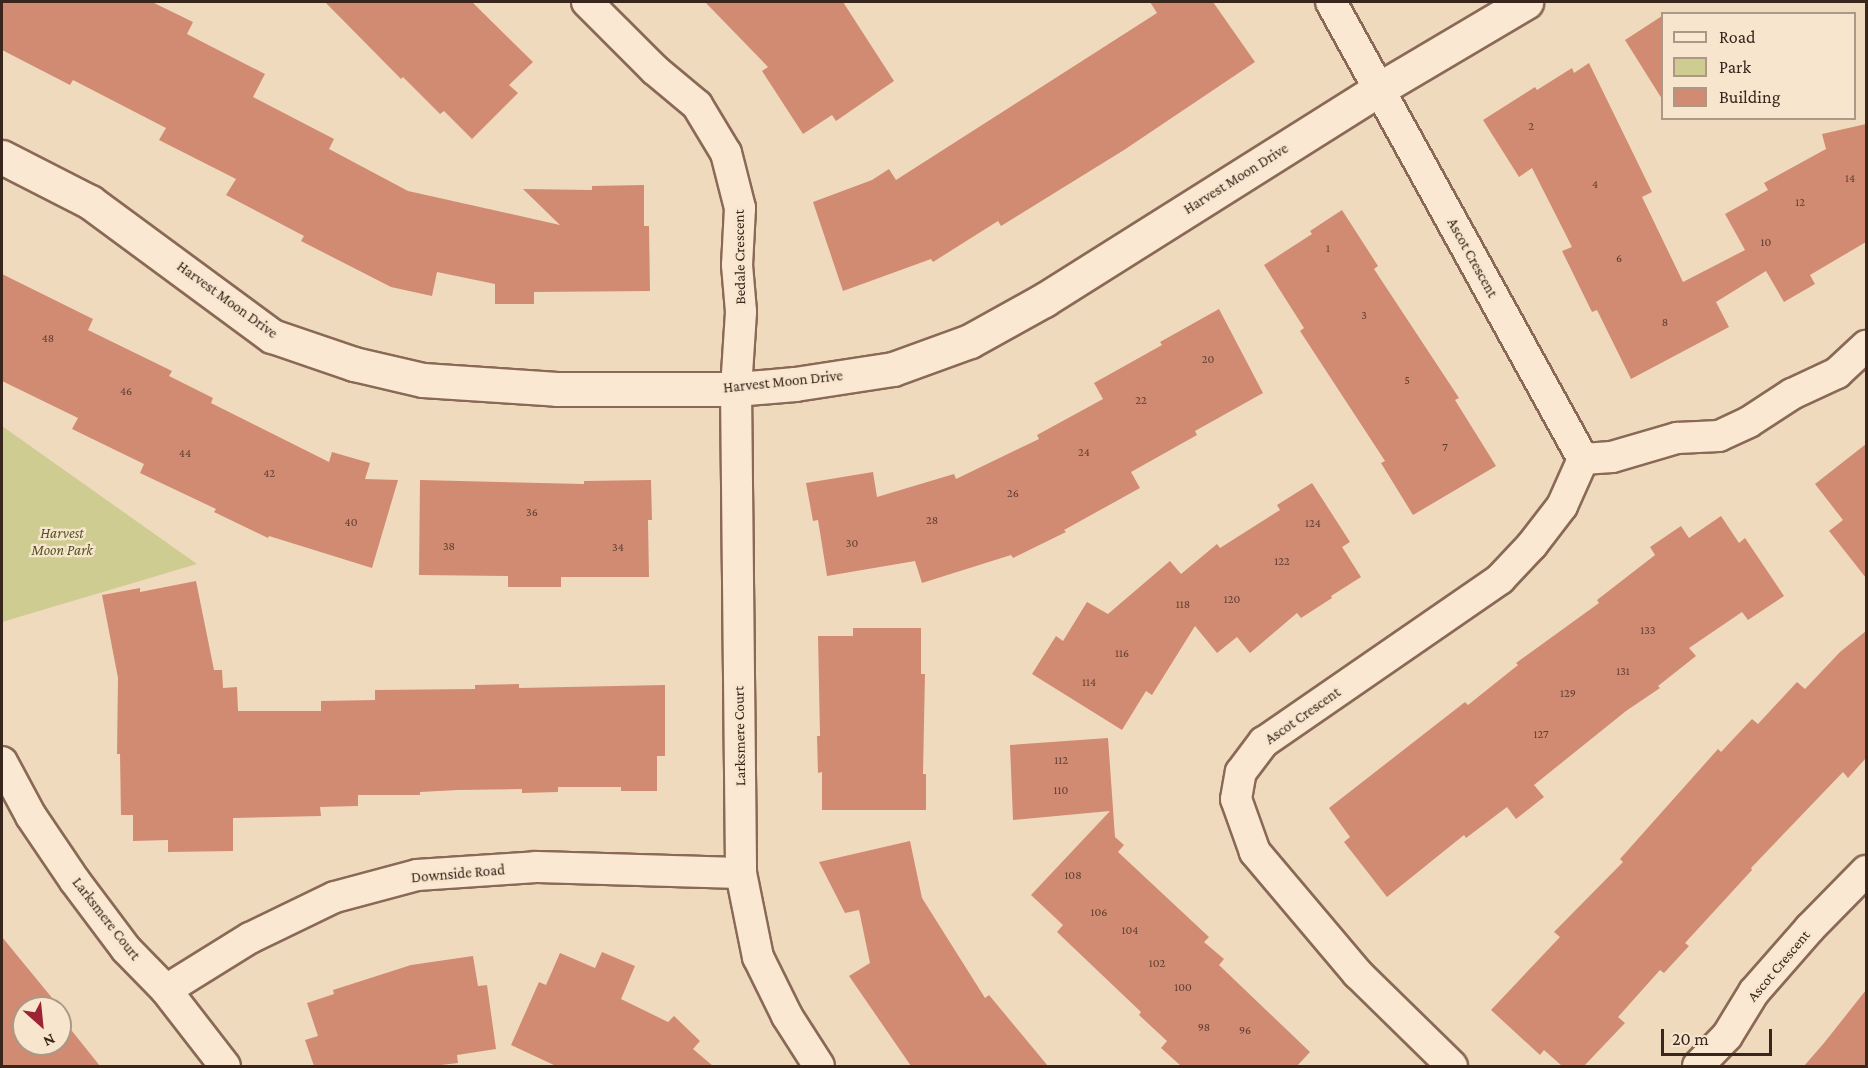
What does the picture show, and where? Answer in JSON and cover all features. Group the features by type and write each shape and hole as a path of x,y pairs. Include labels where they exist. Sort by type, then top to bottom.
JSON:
{"street":[{"name":"Bedale Crescent","path":"587,2 655,70 697,105 726,153 740,208 737,265 741,312 736,388"},
{"name":"Ascot Crescent","path":"1331,2 1583,459 1562,506 1532,545 1500,579 1264,742 1241,772 1236,799 1255,852 1358,974 1452,1066"},
{"name":"Harvest Moon Drive","path":"2,157 90,202 272,336 354,364 423,380 557,389 736,388 795,384 893,369 970,341 1044,300 1379,89 1526,2"},
{"path":"1583,459 1612,457 1677,438 1719,436 1749,422 1792,394 1837,373 1866,346"},
{"name":"Larksmere Court","path":"736,388 741,873 758,957 787,1016 819,1066"},
{"name":"Larksmere Court","path":"2,762 31,816 75,881 126,949 166,990 225,1066"},
{"name":"Downside Road","path":"166,990 250,938 335,897 417,875 536,867 741,873"},
{"name":"Ascot Crescent","path":"1698,1066 1727,1036 1754,992 1810,928 1866,871"}],"green space":[{"name":"Harvest Moon Park","path":"2,426 197,564 2,622"}],"building":[{"path":"2,2 152,2 193,22 187,34 265,74 253,97 334,139 329,149 408,191 560,225 523,189 592,190 592,186 644,185 644,226 649,226 650,291 534,292 534,304 495,304 495,284 437,272 432,296 391,287 301,241 304,236 226,195 236,179 159,140 166,128 73,80 70,85 2,50"},
{"path":"325,2 472,2 533,62 509,85 518,93 472,139 444,111 440,114 403,77 401,79"},
{"path":"705,2 843,2 894,81 836,121 832,115 803,134 762,71 768,67"},
{"path":"1150,2 1213,2 1255,62 1124,150 1001,226 998,221 933,262 931,259 843,291 813,202 872,180 889,169 896,180 1157,13"},
{"path":"1661,17 1661,97 1625,40"},
{"path":"1589,63 1652,192 1642,197 1683,282 1745,250 1725,214 1768,190 1764,183 1826,149 1822,134 1866,124 1866,242 1810,275 1815,284 1784,302 1766,271 1716,302 1729,327 1631,379 1597,310 1592,312 1562,251 1572,247 1532,168 1519,177 1483,120 1535,87 1537,90 1572,68 1574,73"},
{"path":"1342,210 1378,266 1374,269 1459,398 1455,400 1496,466 1413,515 1381,463 1385,461 1300,331 1304,328 1264,265 1312,234 1310,231"},
{"path":"2,274 93,319 88,330 172,371 169,376 213,398 211,403 329,462 332,452 370,463 365,479 398,480 372,568 269,536 268,538 214,512 216,509 140,473 144,464 72,429 78,418 2,381"},
{"path":"1219,309 1263,393 1195,431 1197,435 1131,472 1140,488 1064,530 1066,532 1013,558 1011,555 922,583 915,561 827,576 818,520 813,521 806,483 873,472 877,497 954,474 956,479 1039,439 1037,435 1103,399 1094,383 1162,345 1160,342"},
{"path":"1866,444 1866,578 1829,531 1843,520 1815,484"},
{"path":"420,480 584,484 584,481 651,480 652,520 648,520 649,577 561,577 561,587 508,587 508,576 419,575"},
{"path":"1312,483 1350,542 1342,547 1361,577 1331,596 1332,598 1301,618 1297,613 1250,653 1237,637 1217,653 1195,626 1152,695 1146,691 1122,730 1032,674 1056,636 1063,641 1087,602 1108,614 1170,561 1181,574 1217,544 1220,548 1280,510 1277,505"},
{"path":"1721,516 1739,543 1745,538 1784,596 1748,620 1742,612 1689,648 1696,656 1658,686 1660,688 1626,711 1534,785 1544,797 1516,819 1507,807 1466,838 1464,835 1387,897 1344,842 1350,837 1329,808 1465,702 1468,705 1518,665 1516,663 1599,603 1597,600 1655,555 1650,547 1681,526 1689,538"},
{"path":"196,581 214,670 222,670 223,688 237,687 238,711 321,711 321,701 375,700 375,690 475,689 475,685 519,684 519,688 665,685 665,756 657,756 657,791 621,791 621,787 558,787 558,792 522,793 522,789 420,792 420,795 358,795 358,806 320,807 321,816 233,818 233,851 168,852 168,840 133,841 133,815 121,815 120,754 117,754 118,678 102,595 140,588 140,592"},
{"path":"853,628 921,628 921,674 925,674 923,774 926,774 926,810 822,810 822,772 818,773 817,736 820,736 818,636 853,636"},
{"path":"1866,631 1866,758 1848,778 1843,772 1751,868 1752,870 1685,943 1689,946 1664,973 1660,970 1618,1017 1625,1023 1584,1066 1562,1066 1544,1050 1540,1055 1491,1010 1560,937 1554,932 1623,862 1620,859 1718,749 1721,752 1752,719 1758,724 1797,682 1805,689 1840,652"},
{"path":"1108,738 1115,837 1124,845 1118,852 1209,937 1204,942 1224,959 1219,965 1310,1052 1297,1066 1181,1066 1161,1048 1167,1041 1139,1015 1141,1012 1057,932 1063,925 1031,895 1110,811 1013,820 1010,745"},
{"path":"910,841 922,898 985,998 989,995 1048,1066 911,1066 849,976 870,963 859,910 845,913 819,862"},
{"path":"2,937 50,996 12,996 12,1056 72,1056 72,1031 100,1066 2,1066"},
{"path":"602,952 635,966 621,999 668,1022 674,1016 700,1041 693,1049 713,1066 556,1066 511,1045 539,982 546,985 560,953 595,968"},
{"path":"473,956 478,986 487,985 496,1049 457,1055 458,1063 433,1066 314,1066 305,1040 318,1036 307,1003 334,994 333,990 411,965"},
{"path":"1866,990 1866,1066 1804,1066 1824,1043"}]}
